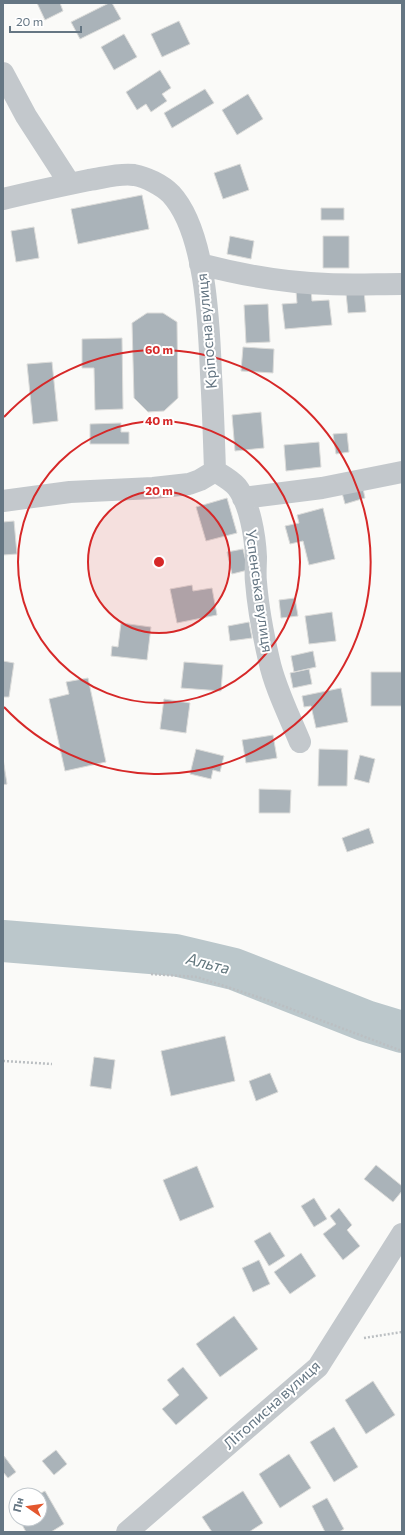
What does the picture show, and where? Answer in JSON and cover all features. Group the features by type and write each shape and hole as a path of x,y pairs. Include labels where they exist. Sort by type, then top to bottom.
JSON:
{"street":[{"path":"3,73 26,116 70,184"},
{"name":"Кріпосна вулиця","path":"3,199 70,184 122,175 134,175 159,185 170,194 179,205 188,222 200,264 206,293 209,328 215,471"},
{"path":"200,264 250,276 302,283 402,284"},
{"path":"3,501 70,492 181,486 200,480 215,471"},
{"name":"Успенська вулиця","path":"215,471 230,480 237,487 243,498 255,542 255,578 269,662 275,682 300,742"},
{"path":"243,498 322,488 402,472"},
{"name":"Літописна вулиця","path":"127,1532 318,1367 402,1234"}],"path":[{"path":"151,974 197,977 270,1001 402,1051"},
{"path":"3,1061 52,1064"}],"building":[{"path":"37,3 60,3 63,11 45,20"},
{"path":"109,3 112,3 121,19 80,39 71,22"},
{"path":"179,21 190,44 162,57 151,34"},
{"path":"124,34 137,57 114,70 101,47"},
{"path":"160,70 171,88 162,94 167,101 151,112 146,104 137,110 126,92"},
{"path":"205,89 214,103 172,128 164,113"},
{"path":"248,94 263,119 237,135 222,110"},
{"path":"240,164 249,190 223,199 214,173"},
{"path":"142,195 149,229 78,244 71,209"},
{"path":"321,208 344,208 344,220 321,220"},
{"path":"34,227 39,258 16,262 11,231"},
{"path":"230,236 254,241 251,259 227,254"},
{"path":"323,236 349,236 349,268 323,268"},
{"path":"311,290 312,301 329,300 332,325 285,329 282,304 297,303 296,291"},
{"path":"364,291 366,312 348,313 346,293"},
{"path":"268,304 270,342 246,343 244,305"},
{"path":"147,313 163,313 177,322 178,398 164,411 148,412 134,398 132,323"},
{"path":"122,338 123,409 95,410 94,368 82,368 82,339"},
{"path":"243,347 274,349 273,373 241,371"},
{"path":"52,362 58,421 33,424 27,364"},
{"path":"261,412 264,448 235,451 232,415"},
{"path":"121,423 121,432 129,432 129,444 90,444 90,424"},
{"path":"347,433 349,452 336,454 333,434"},
{"path":"319,442 321,467 286,471 284,445"},
{"path":"362,484 365,498 345,504 341,489"},
{"path":"227,498 237,533 206,541 196,507"},
{"path":"323,508 335,559 309,565 303,541 290,544 285,526 299,523 297,515"},
{"path":"14,521 17,554 3,555 3,522"},
{"path":"243,549 248,570 232,574 227,552"},
{"path":"192,585 193,591 212,588 217,615 177,623 170,589"},
{"path":"295,598 298,616 281,618 279,600"},
{"path":"332,612 336,641 309,644 305,616"},
{"path":"249,622 252,638 230,641 228,626"},
{"path":"121,623 151,627 147,660 111,656 112,646 118,647"},
{"path":"313,651 316,667 294,672 291,656"},
{"path":"3,661 14,663 9,697 3,697"},
{"path":"184,662 223,665 221,691 181,688"},
{"path":"309,669 312,684 293,688 290,673"},
{"path":"371,672 402,672 402,706 371,706"},
{"path":"88,678 106,762 65,771 49,699 69,694 66,682"},
{"path":"341,688 348,722 316,728 311,706 304,707 302,696"},
{"path":"164,699 190,703 186,733 160,729"},
{"path":"273,735 277,758 246,763 242,740"},
{"path":"196,749 224,756 220,772 213,770 211,779 190,774"},
{"path":"319,749 348,750 347,786 318,786"},
{"path":"360,755 375,759 369,783 354,779"},
{"path":"3,758 7,784 3,785"},
{"path":"259,789 291,790 290,813 259,813"},
{"path":"369,828 374,843 347,852 342,838"},
{"path":"225,1036 235,1081 171,1096 161,1051"},
{"path":"94,1057 115,1060 111,1089 90,1086"},
{"path":"270,1073 278,1092 256,1101 249,1081"},
{"path":"376,1165 402,1186 402,1191 393,1202 364,1179"},
{"path":"197,1166 214,1207 180,1221 163,1180"},
{"path":"314,1198 327,1219 314,1227 301,1206"},
{"path":"339,1208 352,1225 347,1230 360,1246 343,1260 323,1234 336,1224 330,1216"},
{"path":"270,1232 285,1256 269,1266 254,1241"},
{"path":"301,1253 316,1276 290,1294 274,1272"},
{"path":"259,1260 270,1284 253,1292 242,1268"},
{"path":"234,1316 258,1349 220,1377 196,1344"},
{"path":"183,1367 208,1398 176,1425 162,1409 179,1395 167,1380"},
{"path":"373,1381 395,1415 366,1434 345,1400"},
{"path":"334,1427 358,1467 334,1482 310,1442"},
{"path":"56,1450 67,1464 54,1475 42,1461"},
{"path":"289,1454 311,1488 280,1508 259,1474"},
{"path":"4,1456 16,1472 8,1478 3,1472"},
{"path":"243,1491 263,1523 249,1532 212,1532 202,1517"},
{"path":"48,1496 64,1524 51,1532 26,1532 23,1527 48,1527"},
{"path":"327,1498 344,1529 339,1532 325,1532 312,1506"}],"waterway":[{"name":"Альта","path":"3,941 175,955 234,969 366,1021 402,1032"}]}
